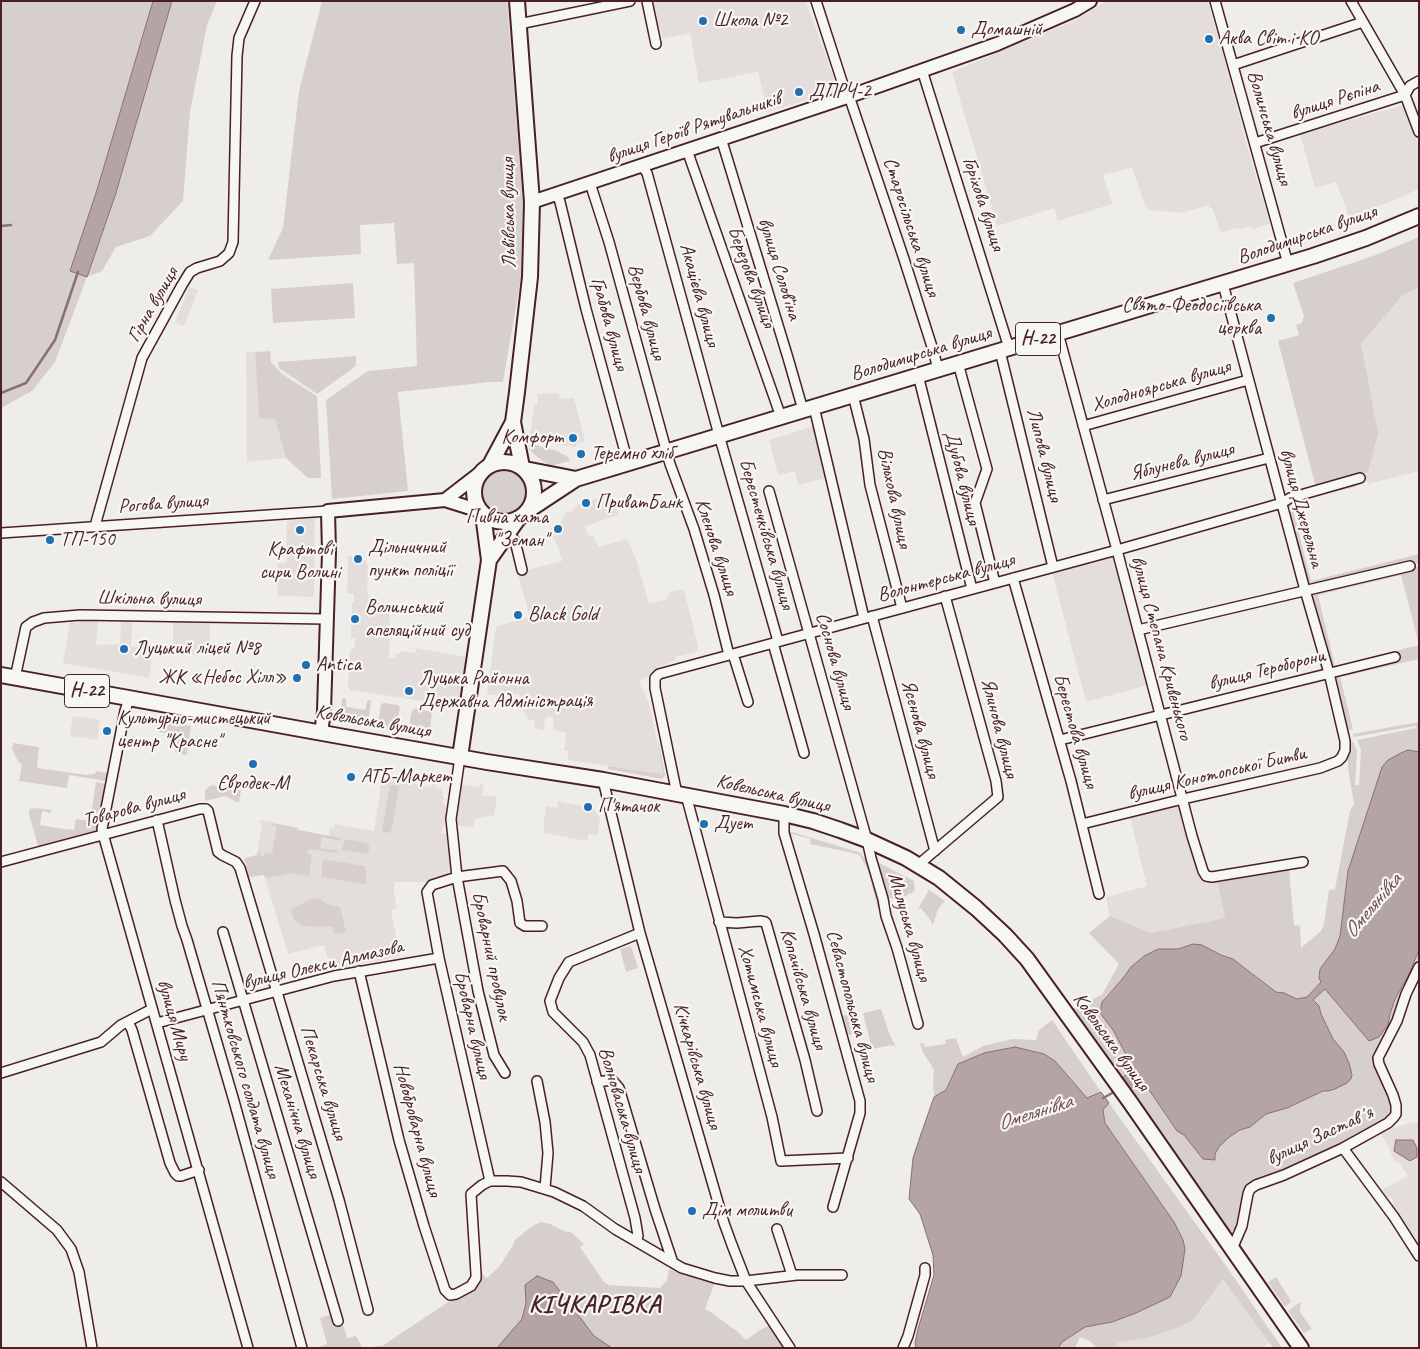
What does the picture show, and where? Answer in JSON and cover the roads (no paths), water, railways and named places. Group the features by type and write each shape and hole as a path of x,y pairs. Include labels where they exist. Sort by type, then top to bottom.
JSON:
{"main road":[{"name":"Львівська вулиця","path":"517,1 532,202 530,277 513,422 524,468"},
{"name":"Володимирська вулиця","path":"524,515 576,479 1288,264 1366,238 1419,216"},
{"name":"Львівська вулиця","path":"485,469 513,422"},
{"name":"Н-22","path":"460,758 489,560 482,513 475,502 475,482 485,469 501,462 512,462 524,468"},
{"name":"Володимирська вулиця","path":"524,468 576,479"},
{"path":"482,513 500,522 509,522 524,515 534,500 535,489 532,478 524,468"},
{"name":"Н-22","path":"489,560 524,515"},
{"name":"Ковельська вулиця","path":"8,676 460,758 604,780 784,814 813,821 867,840 906,858 939,878 976,908 1028,959 1301,1348"}],"street":[{"name":"Гірна вулиця","path":"95,526 142,358 190,272 220,261 229,253 233,242 236,56 239,38 255,1"},
{"path":"519,24 630,1"},
{"path":"646,1 656,44"},
{"name":"Старосільська вулиця","path":"816,1 904,259 938,370"},
{"name":"вулиця Героїв Рятувальників","path":"532,202 848,97 997,44 1074,6 1090,1"},
{"name":"Волинська вулиця","path":"1215,1 1288,264"},
{"path":"1352,1 1405,95 1419,132"},
{"path":"1233,65 1363,22"},
{"name":"Горіхова вулиця","path":"922,70 1004,349"},
{"name":"вулиця Рєпіна","path":"1255,144 1405,95 1410,86 1419,81"},
{"name":"вулиця Солов'їна","path":"721,138 788,358 808,409"},
{"name":"Березова вулиця","path":"687,150 782,417"},
{"name":"Акацієва вулиця","path":"642,166 647,173 719,436"},
{"name":"Вербова вулиця","path":"590,183 609,242 667,451"},
{"name":"Грабова вулиця","path":"557,194 628,463"},
{"name":"вулиця Джерельна","path":"1222,284 1305,590 1330,673 1345,741"},
{"name":"вулиця Степана Кривенького","path":"1058,333 1202,871 1206,876 1222,876 1303,862"},
{"name":"Липова вулиця","path":"1004,349 1054,567"},
{"path":"958,364 987,468 975,503 995,583"},
{"name":"Дубова вулиця","path":"918,375 972,589"},
{"name":"Холодноярська вулиця","path":"1083,426 1248,380"},
{"name":"Вільхова вулиця","path":"853,395 864,438 870,485 902,608"},
{"name":"Ясенова вулиця","path":"808,409 935,850"},
{"name":"Берестечківська вулиця","path":"719,436 776,642 804,753"},
{"name":"Кленова вулиця","path":"667,451 700,548 731,654 748,702"},
{"name":"Яблунева вулиця","path":"1103,500 1269,458"},
{"path":"445,500 485,469"},
{"name":"Волонтерська вулиця","path":"682,795 655,688 656,678 659,674 1117,550 1282,503 1290,498 1360,478"},
{"name":"Соснова вулиця","path":"769,491 867,840"},
{"path":"321,733 324,711 330,552 328,511 445,500 482,513"},
{"name":"Рогова вулиця","path":"1,533 328,511"},
{"path":"509,534 515,541 522,570"},
{"path":"1138,630 1410,566"},
{"name":"Берестова вулиця","path":"1013,578 1060,740 1099,894"},
{"name":"Ялинова вулиця","path":"918,866 998,797 996,781 945,596"},
{"name":"Шкільна вулиця","path":"8,676 26,627 44,618 80,615 326,620"},
{"name":"вулиця Тероборони","path":"1060,740 1395,657"},
{"name":"вулиця Миру","path":"129,699 102,829 248,1348"},
{"name":"вулиця Конотопської Битви","path":"1082,824 1320,768 1338,761 1345,750 1345,741"},
{"path":"457,877 451,819 460,758"},
{"name":"Кічкарівська вулиця","path":"604,780 640,933 724,1223 746,1281 790,1348"},
{"name":"Хотимська вулиця","path":"682,795 719,922 772,1118 780,1161 848,1158"},
{"name":"Товарова вулиця","path":"1,862 103,834 206,809 210,817 218,852 236,862 240,868"},
{"name":"Севастопольська вулиця","path":"784,814 784,834 858,1094 860,1113 833,1207"},
{"name":"Пянтковського солдата вулиця","path":"158,820 175,900 234,1101 302,1348"},
{"name":"Милуська вулиця","path":"867,840 886,916 918,1024"},
{"name":"Пекарська вулиця","path":"240,868 339,1200 368,1310"},
{"name":"Броварний провулок","path":"505,1073 494,1055 478,991 457,877 503,871 511,881 517,901 520,923 525,926 542,926"},
{"name":"Броварна вулиця","path":"457,877 432,885 427,892 439,958 490,1181"},
{"name":"Копачівська вулиця","path":"719,922 760,921 766,923 817,1111"},
{"name":"Механічна вулиця","path":"223,932 338,1321"},
{"name":"Волноваська вулиця","path":"636,1241 638,1236 635,1218 592,1060 586,1045 554,1012 550,999 559,978 570,962 640,933"},
{"name":"вулиця Олекси Алмазова","path":"157,1023 316,980 439,958"},
{"name":"вулиця Заставʼя","path":"1232,1249 1242,1226 1250,1190 1262,1182 1284,1176 1343,1148 1388,1123 1396,1114 1394,1096 1378,1058 1382,1047 1394,1029 1406,994 1419,967"},
{"name":"Новоброварна вулиця","path":"359,971 399,1140 444,1287 450,1295 471,1286 476,1278 471,1196 476,1189 490,1181"},
{"path":"1,1073 101,1042 121,1025 152,1010"},
{"path":"128,1022 174,1174 182,1176 199,1170"},
{"path":"597,1082 612,1080 619,1088 673,1263"},
{"path":"537,1081 545,1122 548,1153 544,1188"},
{"path":"1343,1148 1394,1217 1419,1256"},
{"path":"490,1181 521,1182 544,1188 583,1206 609,1225 682,1268 715,1278 730,1281 746,1281 792,1276 842,1275"},
{"path":"1,1182 57,1230 70,1249 79,1272 92,1348"},
{"path":"777,1229 792,1276"},
{"path":"903,1348 908,1336 925,1268"}],"water":[{"path":"153,1 172,1 115,196 87,277 70,271 97,190"},
{"path":"1408,750 1419,752 1419,950 1409,974 1395,999 1388,1025 1379,1037 1369,1041 1325,989 1313,1000 1319,1006 1333,1039 1344,1052 1349,1063 1351,1079 1335,1089 1323,1091 1287,1108 1266,1114 1250,1127 1240,1130 1228,1138 1219,1147 1215,1154 1215,1160 1203,1159 1184,1135 1177,1131 1145,1084 1139,1083 1130,1089 1122,1078 1131,1071 1132,1066 1113,1030 1100,1013 1102,1002 1131,967 1144,956 1158,949 1178,949 1193,944 1202,945 1233,959 1276,992 1284,993 1297,999 1307,997 1321,982 1319,978 1320,969 1335,949 1340,936 1348,871 1382,767 1388,760"},
{"path":"1015,1047 1044,1054 1055,1061 1087,1098 1101,1092 1109,1103 1103,1110 1105,1123 1174,1222 1183,1240 1185,1249 1181,1276 1170,1297 1112,1322 1085,1327 1062,1342 1058,1348 916,1348 915,1343 918,1329 934,1275 933,1255 920,1214 909,1199 913,1158 934,1097 946,1090 958,1064 984,1053"},
{"path":"1396,1140 1413,1140 1417,1148 1417,1157 1410,1161 1394,1151"},
{"path":"537,1276 553,1282 594,1336 612,1348 497,1348 522,1319 526,1303 525,1285"}],"waterway":[{"path":"1,226 11,225"},
{"path":"1,393 26,383 55,340 78,272"},
{"name":"Омелянівка","path":"1103,1098 1116,1091"}],"place":[{"name":"Школа №2","path":"703,21"},
{"name":"Домашній","path":"961,30"},
{"name":"Аква Світ і КО","path":"1209,39"},
{"name":"ДПРЧ-2","path":"799,92"},
{"name":"Свято-Феодосіївська церква","path":"1271,318"},
{"name":"Комфорт","path":"573,438"},
{"name":"Теремно хліб","path":"581,454"},
{"name":"ПриватБанк","path":"586,503"},
{"name":"Пивна хата \"Земан\"","path":"558,529"},
{"name":"Крафтові сири Волині","path":"300,530"},
{"name":"ТП-150","path":"50,540"},
{"name":"Дільничний пункт поліції","path":"358,559"},
{"name":"Black Gold","path":"518,615"},
{"name":"Волинський апеляційний суд","path":"355,619"},
{"name":"Луцький ліцей №8","path":"124,649"},
{"name":"Antica","path":"306,665"},
{"name":"ЖК «Небос Хілл»","path":"297,678"},
{"name":"Луцька Районна Державна Адміністрація","path":"409,691"},
{"name":"Культурно-мистецький центр \"Красне\"","path":"107,731"},
{"name":"Євродек-М","path":"253,764"},
{"name":"АТБ-Маркет","path":"351,777"},
{"name":"П'ятачок","path":"588,807"},
{"name":"Дует","path":"704,824"},
{"name":"Дім молитви","path":"692,1211"}],"district":[{"name":"КІЧКАРІВКА","path":"595,1305"}]}
